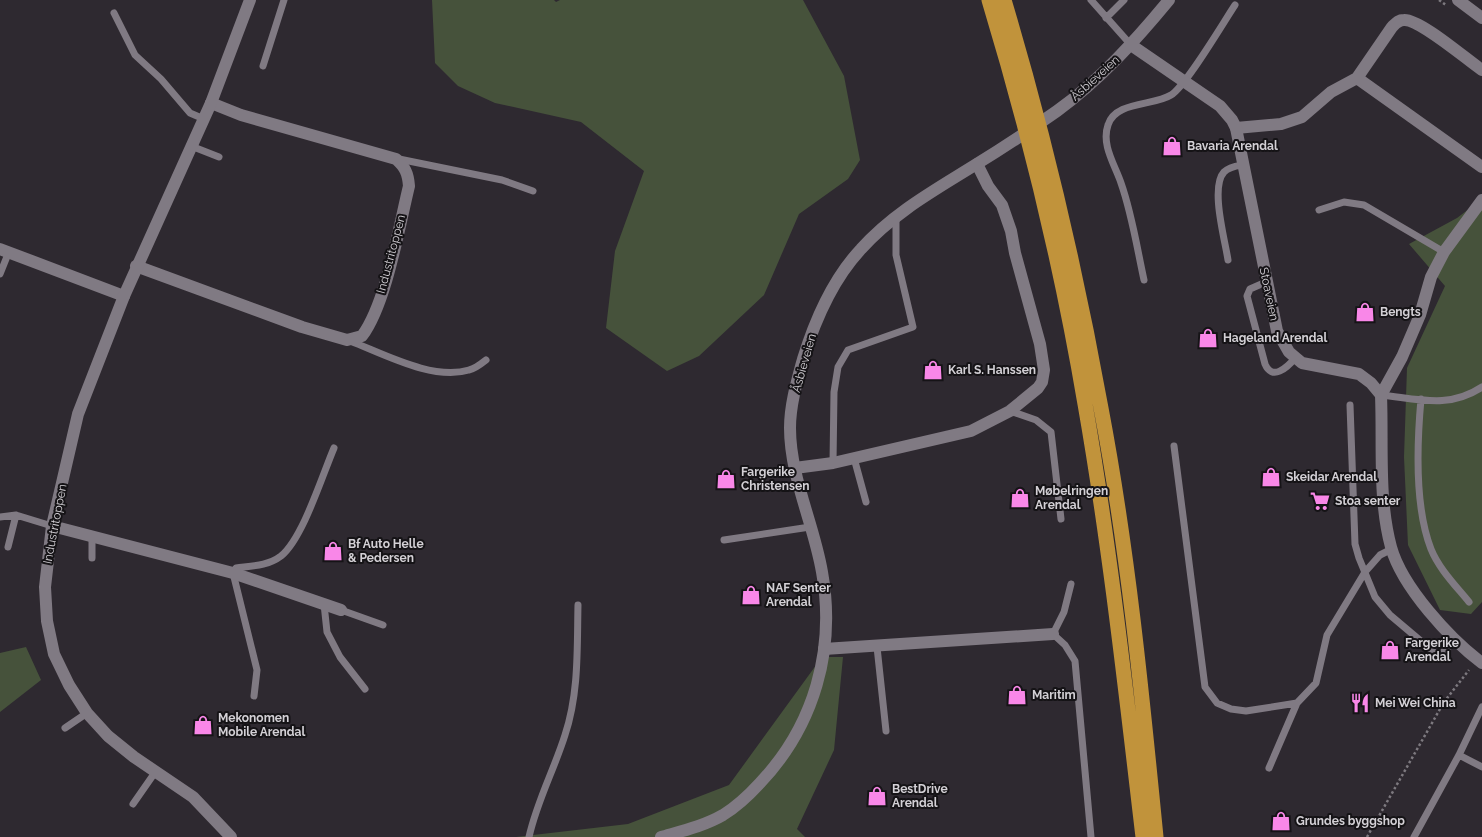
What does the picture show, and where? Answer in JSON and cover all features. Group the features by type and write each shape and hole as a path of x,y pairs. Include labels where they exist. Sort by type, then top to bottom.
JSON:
{"highway":[{"path":"989,0 1030,148 1060,277 1085,404 1119,633 1143,837"},
{"path":"1004,0 1043,138 1102,409 1136,640 1156,837"}],"street":[{"name":"Industritoppen","path":"231,837 193,797 134,757 108,736 87,713 69,685 54,654 47,621 45,587 47,556 52,526 78,414 136,266 211,103 250,0"},
{"name":"Åsbieveien","path":"661,837 693,829 724,814 751,793 773,770 789,748 806,718 819,685 824,649 825,609 822,572 795,468 790,428 794,390 815,325 844,271 861,248 915,202 977,164 1058,110 1131,45 1169,0"},
{"path":"1458,0 1482,18"},
{"path":"1236,128 1281,124 1302,117 1331,92 1357,78 1398,20 1406,19 1423,27 1482,70"},
{"name":"Stoaveien","path":"1131,45 1183,83 1220,106 1232,120 1236,128 1277,331 1295,358"},
{"path":"1357,78 1482,167"},
{"path":"211,103 241,115 396,159"},
{"name":"Industritoppen","path":"347,340 362,336 368,327 388,270 409,186 408,175 404,166 396,159"},
{"path":"795,468 832,463 971,431 1010,411 1038,388 1042,382 1044,370 1011,231 1002,205 988,186 977,164"},
{"path":"1479,661 1456,640 1426,606 1406,577 1392,549 1385,513 1381,395 1402,357 1420,315 1431,277 1444,252 1482,200"},
{"path":"4,252 124,296"},
{"path":"136,266 302,327 347,340"},
{"path":"1295,358 1312,366 1358,374 1371,383 1381,395"},
{"path":"52,526 233,573 342,610"},
{"path":"824,649 1053,634"}],"lane":[{"path":"262,66 284,0"},
{"path":"1091,0 1131,45"},
{"path":"1106,18 1124,0"},
{"path":"1144,280 1121,182 1111,161 1106,137 1108,124 1118,112 1173,95 1235,5"},
{"path":"114,14 135,55 161,79 190,113 204,119"},
{"path":"192,146 219,157"},
{"path":"396,159 502,180 533,191"},
{"path":"1228,260 1218,201 1219,180 1229,168 1242,165"},
{"path":"1319,210 1344,202 1364,205 1444,252"},
{"path":"832,463 834,392 838,367 848,350 913,327 896,254 896,217"},
{"path":"0,274 4,252"},
{"path":"1266,282 1250,289 1246,296 1267,370 1273,373 1281,372 1295,358"},
{"path":"347,340 428,370 441,372 470,370 486,360"},
{"path":"1381,395 1448,402 1466,398 1482,387"},
{"path":"1421,399 1418,442 1425,530 1431,550 1444,572 1469,602"},
{"path":"1350,405 1355,544 1375,597 1390,616 1435,653 1441,654 1447,651 1456,640"},
{"path":"1010,411 1036,420 1051,432 1061,520"},
{"path":"1174,446 1205,687 1217,702 1231,709 1246,711 1297,704"},
{"path":"254,696 257,670 233,573 236,568 265,565 281,556 292,542 334,448"},
{"path":"854,458 866,502"},
{"path":"8,547 16,515"},
{"path":"0,517 16,515 52,526"},
{"path":"724,540 810,527"},
{"path":"92,537 92,558"},
{"path":"1269,768 1297,704 1316,683 1327,635 1365,572 1380,556 1392,549"},
{"path":"1071,584 1064,612 1053,634 1065,645 1075,661 1091,837"},
{"path":"324,604 327,632 340,657 365,689"},
{"path":"529,837 536,808 565,734 576,684 578,605"},
{"path":"342,610 383,625"},
{"path":"877,647 886,731"},
{"path":"1414,837 1459,755 1482,707"},
{"path":"64,728 87,713"},
{"path":"1459,755 1482,766"},
{"path":"133,804 156,771"}],"path":[{"path":"1367,837 1444,702 1479,661"}],"green space":[{"path":"432,0 554,0 556,2 560,0 803,0 844,76 860,160 848,179 799,214 764,295 699,356 667,371 606,328 615,251 644,171 581,122 495,103 458,86 435,63"},
{"path":"1482,199 1482,602 1471,614 1440,610 1408,545 1404,457 1407,368 1445,286 1409,244 1457,218"},
{"path":"26,647 41,680 0,712 0,653"},
{"path":"822,657 843,657 834,750 797,829 805,837 516,837 628,824 729,785"}],"place":[{"name":"Bavaria Arendal","path":"1172,146"},
{"name":"Bengts","path":"1365,312"},
{"name":"Hageland Arendal","path":"1208,338"},
{"name":"Karl S. Hanssen","path":"933,370"},
{"name":"Skeidar Arendal","path":"1271,477"},
{"name":"Fargerike Christensen","path":"726,479"},
{"name":"Møbelringen Arendal","path":"1020,498"},
{"name":"Stoa senter","path":"1320,501"},
{"name":"Bf Auto Helle & Pedersen","path":"333,551"},
{"name":"NAF Senter Arendal","path":"751,595"},
{"name":"Fargerike Arendal","path":"1390,650"},
{"name":"Maritim","path":"1017,695"},
{"name":"Mei Wei China","path":"1360,703"},
{"name":"Mekonomen Mobile Arendal","path":"203,725"},
{"name":"BestDrive Arendal","path":"877,796"},
{"name":"Grundes byggshop","path":"1281,821"}]}
